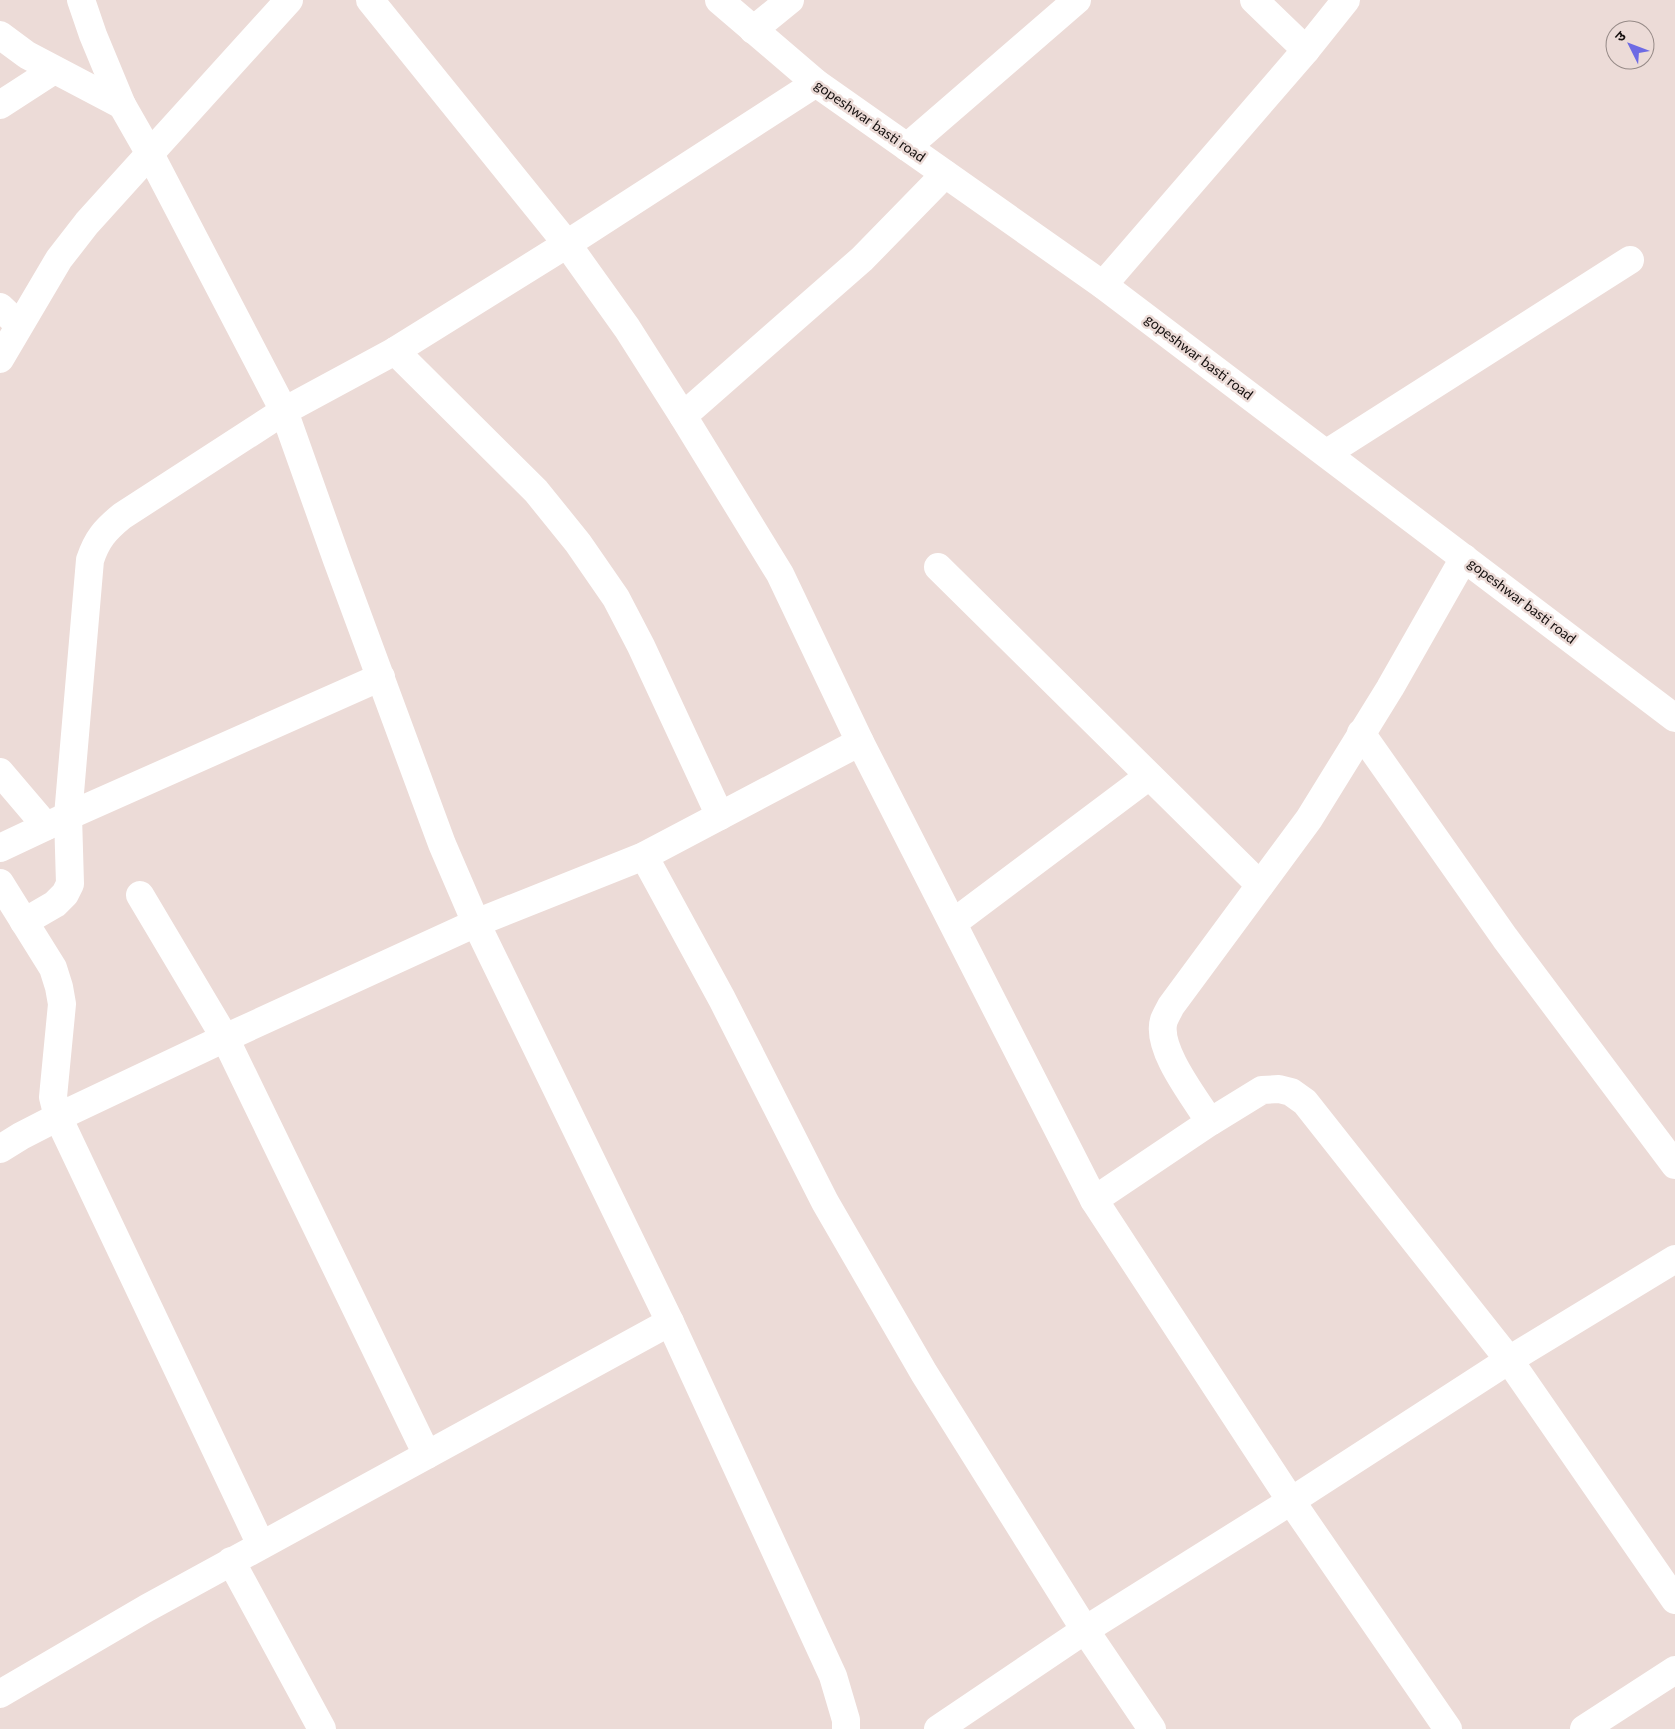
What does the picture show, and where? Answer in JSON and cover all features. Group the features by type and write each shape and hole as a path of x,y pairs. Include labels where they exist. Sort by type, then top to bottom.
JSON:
{"street":[{"path":"81,0 93,35 122,105 150,154 284,411 442,844 476,923 670,1322 833,1676 850,1726"},
{"path":"0,358 10,316 59,259 87,222 289,0"},
{"path":"370,0 567,244 627,328 683,416 780,574 860,742 1094,1200 1291,1501 1448,1729"},
{"name":"gopeshwar basti road","path":"719,0 816,83 1103,285 1675,718"},
{"path":"753,30 790,0"},
{"path":"907,147 1077,0"},
{"path":"1254,0 1306,50"},
{"path":"1103,285 1306,50 1346,0"},
{"path":"0,35 27,56 122,105"},
{"path":"0,105 54,70"},
{"path":"24,922 55,904 65,894 70,884 57,821 90,560 95,546 105,530 122,516 284,411 395,351 567,244 816,83"},
{"path":"683,416 862,259 945,174"},
{"path":"1327,453 1630,260"},
{"path":"395,351 536,491 578,543 616,598 641,646 720,816"},
{"path":"1210,1122 1170,1059 1163,1038 1164,1021 1171,1006 1309,819 1390,688 1464,558"},
{"path":"938,567 1260,885"},
{"path":"0,848 381,677"},
{"path":"1361,733 1505,938 1675,1165"},
{"path":"0,1150 21,1136 58,1117 476,923 644,856 860,742"},
{"path":"0,772 57,821"},
{"path":"953,923 1149,776"},
{"path":"644,856 722,999 825,1202 924,1373 1085,1630 1152,1729"},
{"path":"0,883 53,968 59,987 62,1004 53,1097 58,1117 261,1545"},
{"path":"140,895 225,1038 427,1455"},
{"path":"1094,1200 1210,1122 1262,1090 1279,1089 1291,1092 1305,1102 1509,1360 1675,1600"},
{"path":"938,1729 1085,1630 1291,1501 1509,1360 1675,1259"},
{"path":"0,1694 231,1561 670,1322"},
{"path":"231,1561 322,1729"},
{"path":"1584,1729 1675,1670"}]}
